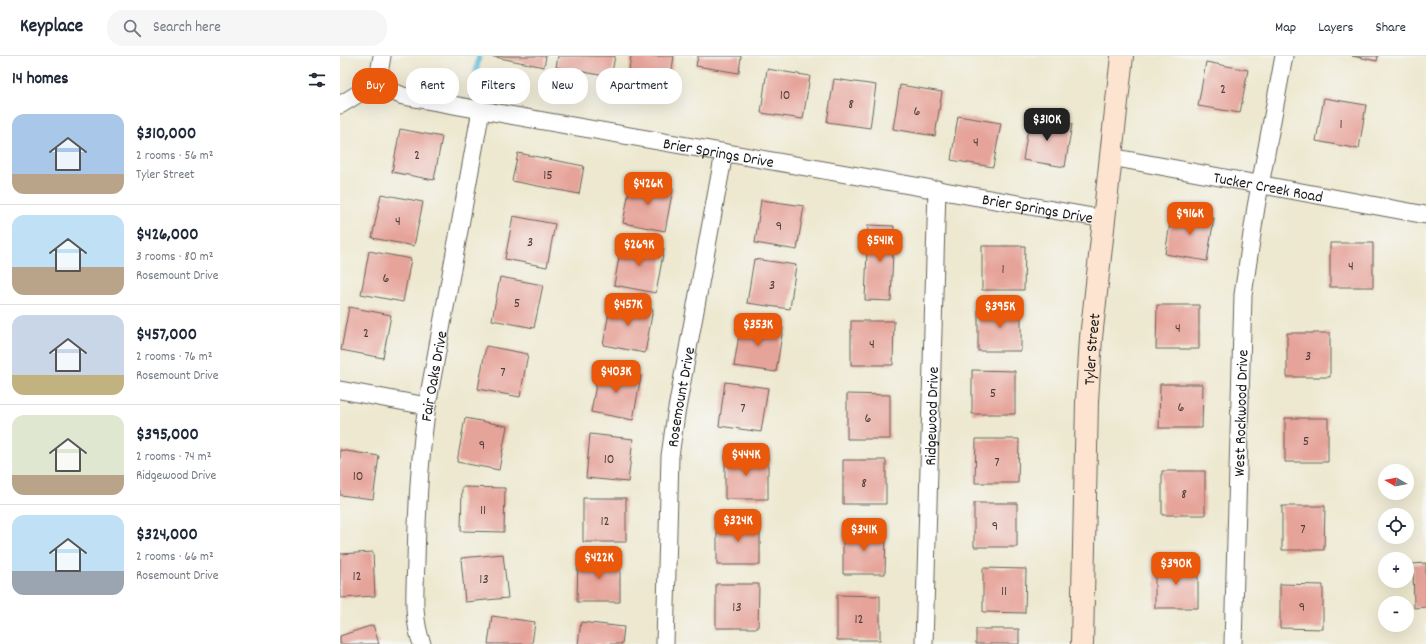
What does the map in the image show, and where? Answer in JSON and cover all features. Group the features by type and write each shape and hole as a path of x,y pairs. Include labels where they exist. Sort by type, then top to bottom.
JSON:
{"street":[{"path":"380,68 382,56"},
{"name":"Tyler Street","path":"1082,644 1087,401 1091,338 1122,56"},
{"name":"West Rockwood Drive","path":"1233,644 1243,295 1260,184 1284,56"},
{"name":"Brier Springs Drive","path":"398,94 481,110 1104,219"},
{"path":"340,105 352,98"},
{"name":"Fair Oaks Drive","path":"422,644 417,631 415,604 417,489 427,406 481,110"},
{"name":"Rosemount Drive","path":"665,644 670,456 676,414 724,152"},
{"name":"Tucker Creek Road","path":"1111,157 1426,215"},
{"name":"Ridgewood Drive","path":"924,644 937,189"},
{"path":"340,390 427,406"}],"building":[{"path":"490,56 546,56 544,67"},
{"path":"558,56 615,56 613,68 596,68 596,74 588,73 588,68 556,67"},
{"path":"631,56 674,56 672,68 629,68"},
{"path":"698,56 741,56 739,73 696,66"},
{"path":"1352,56 1378,56 1377,61"},
{"path":"1206,62 1248,70 1240,113 1198,106"},
{"path":"767,69 810,76 803,119 761,113"},
{"path":"834,79 876,85 870,128 827,122"},
{"path":"900,85 942,92 935,136 893,129"},
{"path":"1324,98 1366,105 1359,149 1316,141"},
{"path":"958,116 1001,123 993,167 951,160"},
{"path":"1030,116 1072,124 1065,167 1023,160"},
{"path":"400,129 442,137 434,180 392,172"},
{"path":"518,153 584,166 579,194 512,181"},
{"path":"631,180 673,188 665,231 623,223"},
{"path":"381,194 423,202 414,246 372,238"},
{"path":"761,200 804,206 797,250 755,243"},
{"path":"1172,211 1214,218 1207,261 1165,254"},
{"path":"513,216 555,224 547,267 505,259"},
{"path":"868,225 894,226 891,301 865,300"},
{"path":"622,241 664,249 656,293 614,285"},
{"path":"1330,243 1373,243 1373,287 1330,287"},
{"path":"982,246 1025,246 1024,290 982,290"},
{"path":"369,251 411,259 403,302 361,294"},
{"path":"754,259 796,265 790,309 747,303"},
{"path":"500,277 543,285 534,328 492,320"},
{"path":"611,301 653,309 645,353 603,345"},
{"path":"1157,305 1199,305 1199,349 1156,349"},
{"path":"349,307 391,315 383,358 341,350"},
{"path":"978,307 1021,307 1021,351 978,351"},
{"path":"851,321 894,321 893,365 851,365"},
{"path":"741,322 783,328 776,372 734,366"},
{"path":"1287,333 1330,333 1330,377 1287,377"},
{"path":"486,346 528,354 520,397 478,389"},
{"path":"599,368 641,376 633,420 591,412"},
{"path":"972,370 1015,371 1015,414 972,414"},
{"path":"725,382 768,388 761,432 719,426"},
{"path":"1160,384 1203,384 1202,428 1159,428"},
{"path":"847,394 890,395 890,439 847,439"},
{"path":"465,418 507,426 499,470 457,462"},
{"path":"1285,418 1328,418 1328,462 1285,462"},
{"path":"590,434 633,439 628,482 586,478"},
{"path":"976,439 1019,439 1018,483 975,483"},
{"path":"340,450 379,456 373,499 340,495"},
{"path":"725,455 768,455 768,499 725,499"},
{"path":"843,460 886,460 886,504 843,504"},
{"path":"1162,471 1205,471 1205,515 1162,515"},
{"path":"462,487 505,488 504,532 461,531"},
{"path":"583,498 626,498 626,542 583,542"},
{"path":"974,503 1017,503 1017,547 974,547"},
{"path":"1282,506 1325,506 1324,550 1282,550"},
{"path":"717,521 760,521 760,565 717,565"},
{"path":"843,529 886,530 885,574 843,574"},
{"path":"373,552 375,596 340,598 340,554"},
{"path":"503,554 508,598 465,602 461,558"},
{"path":"578,558 620,558 620,602 577,602"},
{"path":"1426,563 1426,607 1414,608 1414,564"},
{"path":"1155,564 1198,564 1198,608 1155,608"},
{"path":"983,568 1026,569 1025,613 983,612"},
{"path":"716,584 759,584 758,628 716,628"},
{"path":"1280,584 1323,585 1323,629 1280,628"},
{"path":"837,595 880,596 880,640 837,640"},
{"path":"492,616 535,622 532,644 488,644"},
{"path":"581,622 624,627 622,644 578,644"},
{"path":"373,625 379,644 340,644 340,636"},
{"path":"976,629 1019,629 1019,644 976,644"}],"waterway":[{"path":"477,68 479,56"}]}
